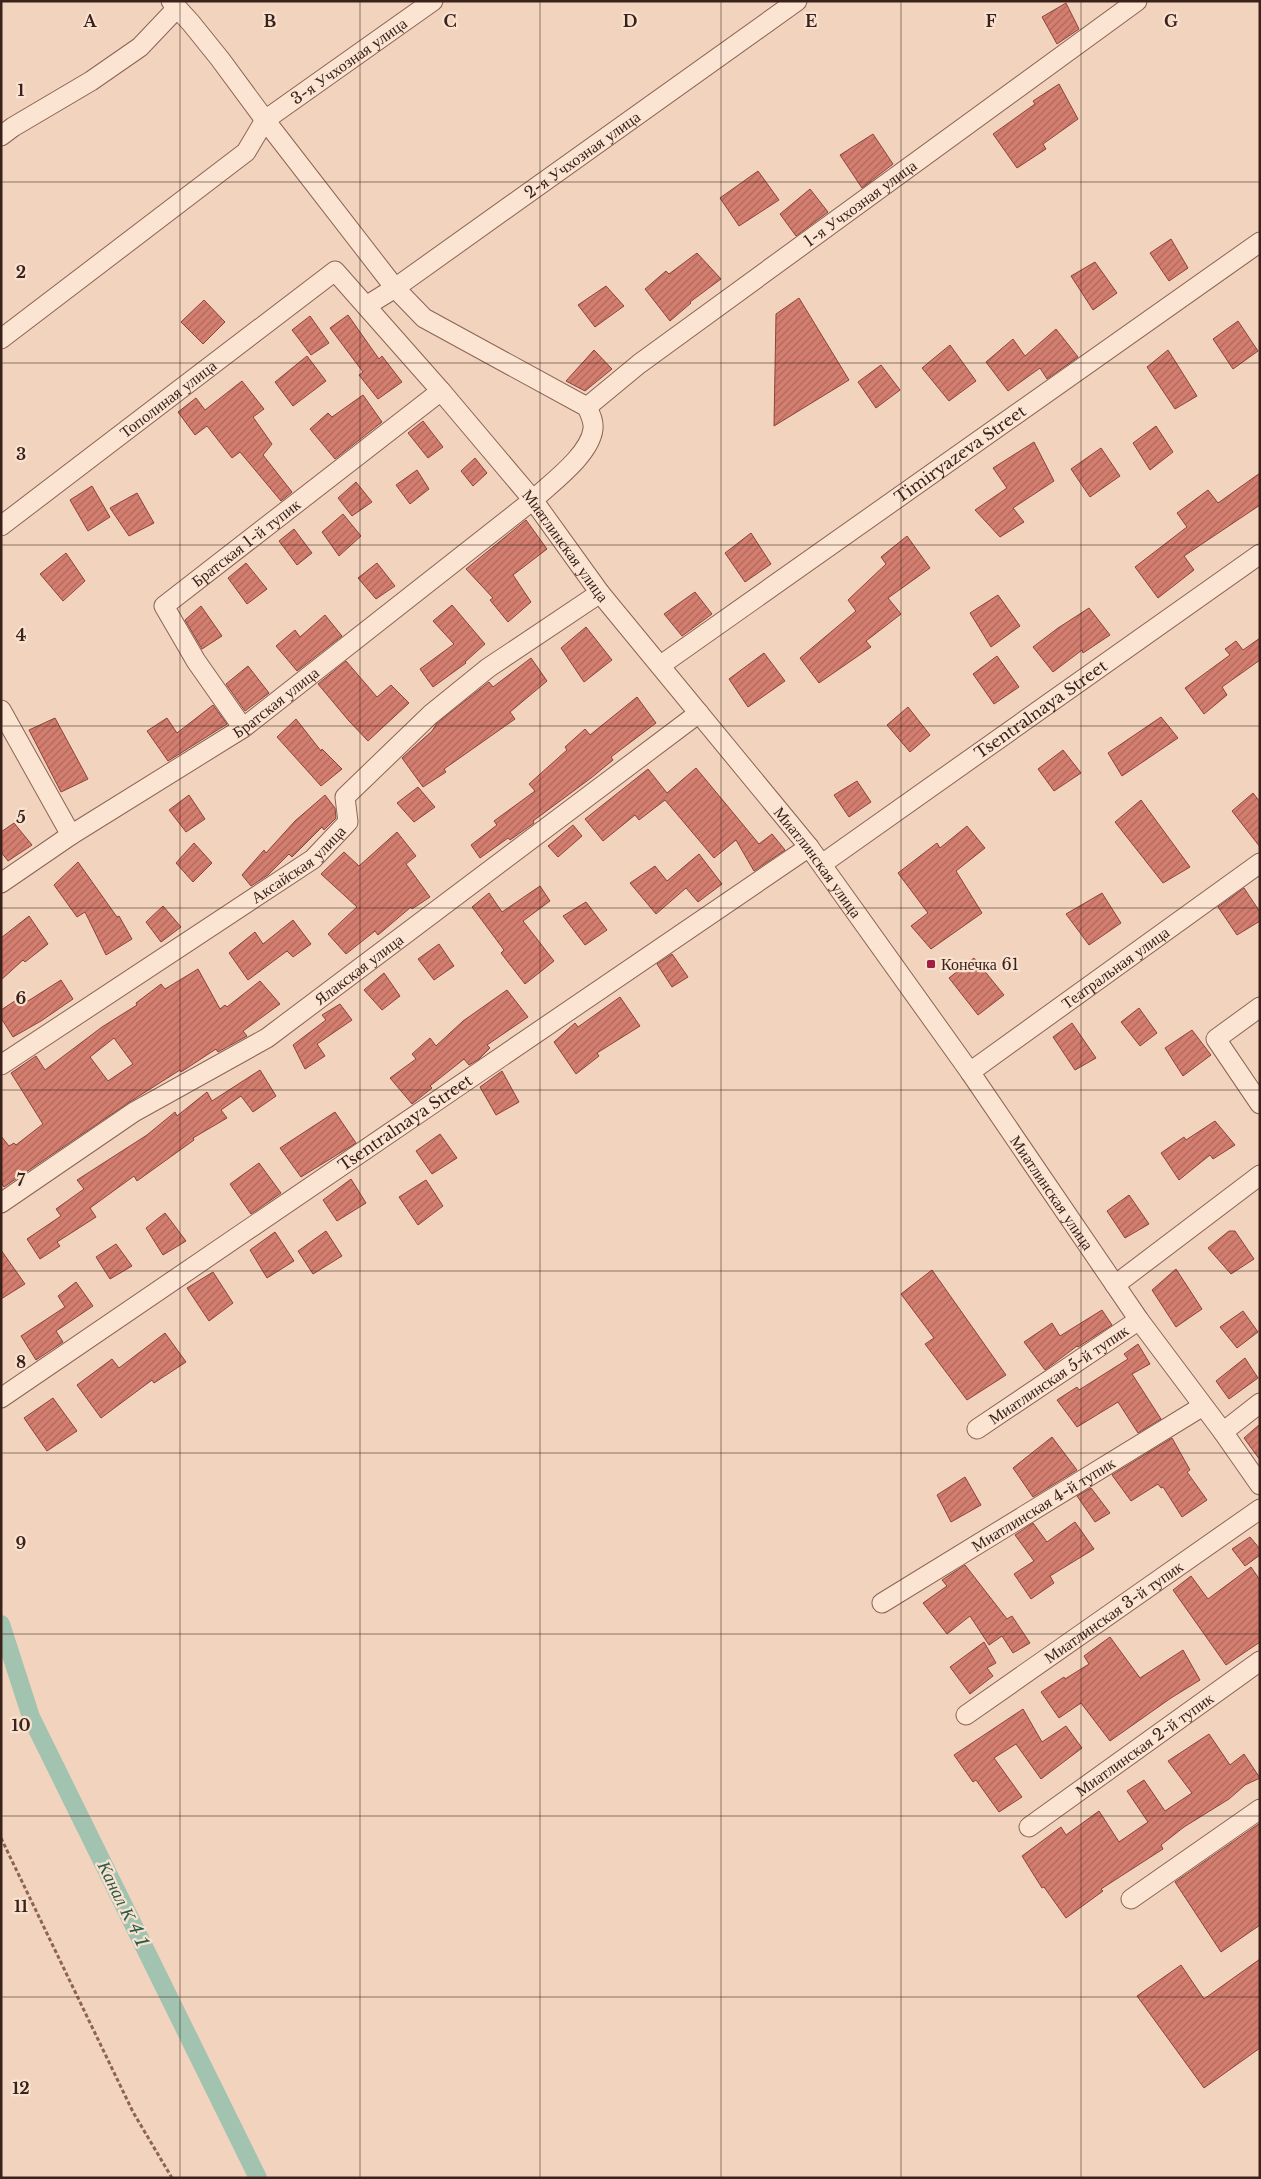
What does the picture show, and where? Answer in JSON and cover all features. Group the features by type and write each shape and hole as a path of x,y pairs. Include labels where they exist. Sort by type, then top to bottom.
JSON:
{"street":[{"name":"3-я Учхозная улица","path":"265,120 433,1"},
{"name":"2-я Учхозная улица","path":"366,306 395,288 797,1"},
{"name":"1-я Учхозная улица","path":"587,407 639,364 1137,1"},
{"path":"1,136 140,47 174,4 220,59 395,288 424,318 587,407"},
{"path":"1,339 246,152 265,120"},
{"name":"Timiryazeva Street","path":"661,665 1260,242"},
{"name":"Миатлинская улица","path":"335,271 441,390 532,500 600,593 661,665 822,864 970,1072 1115,1286 1260,1485"},
{"name":"Тополиная улица","path":"1,526 335,271"},
{"name":"Братская 1-й тупик","path":"243,728 196,661 164,606 441,390"},
{"name":"Братская улица","path":"1,883 71,836 243,728 532,500 576,460 591,436 592,420 587,407"},
{"name":"Tsentralnaya Street","path":"822,864 1260,554"},
{"name":"Аксайская улица","path":"1,1064 313,859 348,822 345,797 430,715 488,668 600,593"},
{"path":"1,710 71,836"},
{"name":"Ялакская улица","path":"1,1203 134,1112 267,1038 699,713"},
{"name":"Tsentralnaya Street","path":"1,1398 809,847"},
{"name":"Театральная улица","path":"970,1072 1260,863"},
{"path":"1260,1007 1216,1039 1260,1104"},
{"path":"1115,1286 1260,1175"},
{"name":"Миатлинская 5-й тупик","path":"977,1429 1139,1320"},
{"path":"1223,1432 1260,1403"},
{"name":"Миатлинская 4-й тупик","path":"882,1603 1203,1406"},
{"name":"Миатлинская 3-й тупик","path":"966,1715 1260,1509"},
{"name":"Миатлинская 2-й тупик","path":"1029,1827 1260,1661"},
{"path":"1132,1899 1260,1809"}],"path":[{"path":"1,1838 133,2112 172,2178"}],"building":[{"path":"1066,3 1079,29 1057,44 1042,17"},
{"path":"1059,84 1078,119 1043,144 1046,149 1017,168 993,134 1035,104 1033,101"},
{"path":"873,134 893,164 862,188 840,155"},
{"path":"758,171 779,200 739,226 720,198"},
{"path":"810,189 828,212 796,236 780,214"},
{"path":"1171,239 1188,268 1169,281 1150,253"},
{"path":"697,253 721,279 690,302 670,321 645,289 666,271 669,274"},
{"path":"1095,262 1117,293 1093,310 1071,276"},
{"path":"606,286 624,306 595,327 578,305"},
{"path":"799,298 849,380 774,426 776,314"},
{"path":"204,300 225,322 203,344 181,322"},
{"path":"348,315 379,359 382,356 402,382 378,399 359,375 363,372 330,328"},
{"path":"310,316 329,343 311,355 292,330"},
{"path":"1238,321 1258,351 1233,369 1213,339"},
{"path":"1056,329 1078,357 1047,379 1040,368 1008,391 986,362 1013,339 1025,356"},
{"path":"950,345 976,381 949,401 922,368"},
{"path":"594,350 612,369 585,391 566,381"},
{"path":"1168,350 1197,396 1175,409 1147,367"},
{"path":"307,356 326,381 293,406 275,382"},
{"path":"881,365 900,390 876,408 858,382"},
{"path":"242,381 264,409 253,417 272,444 263,455 292,492 281,501 240,452 232,458 207,426 195,435 178,412 196,398 205,410"},
{"path":"363,395 382,422 335,459 310,429 328,413 332,417"},
{"path":"423,421 443,447 428,458 408,433"},
{"path":"1156,426 1173,452 1150,470 1133,443"},
{"path":"1034,442 1054,481 1013,508 1024,522 1000,537 975,510 1007,488 993,468"},
{"path":"1101,448 1120,476 1090,497 1071,469"},
{"path":"475,458 487,473 473,486 461,471"},
{"path":"417,470 429,489 410,504 396,485"},
{"path":"1260,473 1260,505 1184,556 1194,570 1158,598 1135,567 1187,527 1177,513 1208,490 1218,503"},
{"path":"356,482 372,502 352,516 338,498"},
{"path":"92,486 110,517 88,531 70,500"},
{"path":"137,493 154,523 129,536 110,508"},
{"path":"343,514 361,536 339,556 322,532"},
{"path":"526,520 547,549 513,575 531,602 508,622 490,600 493,598 466,569"},
{"path":"294,529 312,553 297,565 279,541"},
{"path":"751,533 771,564 745,582 725,553"},
{"path":"907,536 930,568 888,598 901,614 866,641 871,647 819,683 800,658 856,611 848,600 886,564 881,557"},
{"path":"66,553 85,581 63,601 40,574"},
{"path":"246,563 267,589 247,604 228,578"},
{"path":"377,563 395,586 376,599 358,578"},
{"path":"695,592 712,614 682,636 664,614"},
{"path":"998,595 1020,626 991,647 970,613"},
{"path":"452,605 485,644 466,663 433,687 420,669 454,644 433,621"},
{"path":"201,606 222,636 202,649 185,620"},
{"path":"1089,608 1110,635 1083,653 1082,650 1053,672 1033,647"},
{"path":"325,615 342,636 297,671 276,646 295,630 300,637"},
{"path":"586,627 612,660 584,682 561,648"},
{"path":"1260,638 1260,660 1222,687 1227,695 1204,714 1185,688 1230,655 1225,649 1236,641 1243,650"},
{"path":"764,653 785,681 748,707 729,679"},
{"path":"997,656 1019,687 994,704 973,674"},
{"path":"531,658 547,681 510,712 515,719 444,769 446,772 423,787 402,758 432,731 437,723 489,682 493,687"},
{"path":"346,661 377,697 391,685 409,703 368,741 318,684"},
{"path":"248,666 269,693 245,711 226,684"},
{"path":"637,697 656,723 611,757 613,760 533,821 534,823 510,840 508,838 480,858 471,845 497,825 494,821 535,791 529,784 567,750 565,747 585,729 590,735"},
{"path":"213,705 227,724 168,761 147,731 167,718 177,733"},
{"path":"908,707 930,735 910,752 887,725"},
{"path":"1161,717 1178,738 1122,776 1108,753"},
{"path":"55,718 88,779 61,792 29,730"},
{"path":"296,719 321,751 322,749 342,769 321,786 277,737"},
{"path":"1063,750 1081,773 1054,791 1038,769"},
{"path":"696,768 759,844 772,834 785,850 754,871 736,840 714,858 665,800 639,820 635,815 603,841 585,819 648,769 667,793"},
{"path":"857,781 871,802 849,817 834,795"},
{"path":"418,787 435,807 414,822 397,803"},
{"path":"1253,793 1260,802 1260,847 1232,811"},
{"path":"189,795 205,819 186,832 169,810"},
{"path":"325,795 335,808 336,818 324,830 322,827 292,857 289,854 268,875 251,886 242,875 264,850 266,853 295,821"},
{"path":"1141,800 1190,867 1163,883 1115,822"},
{"path":"14,823 32,845 8,861 1,852 1,832"},
{"path":"573,825 582,836 558,857 548,846"},
{"path":"967,826 985,848 956,871 982,913 931,949 911,926 928,913 898,873 937,843 940,848"},
{"path":"397,832 416,856 406,864 430,897 412,909 411,907 378,935 375,931 346,954 328,934 357,907 321,874 344,852 359,866"},
{"path":"194,843 212,863 193,882 176,863"},
{"path":"699,854 722,884 698,902 686,888 656,914 630,883 655,866 667,881"},
{"path":"78,862 117,917 119,916 132,939 106,955 85,912 77,917 54,885"},
{"path":"540,886 550,901 523,921 554,961 525,984 501,953 504,950 472,907 489,893 502,912"},
{"path":"1244,888 1260,912 1260,921 1237,935 1218,907"},
{"path":"1102,893 1121,923 1089,945 1066,914"},
{"path":"586,902 607,930 585,945 563,916"},
{"path":"163,906 181,927 161,942 146,922"},
{"path":"29,916 48,944 25,962 23,960 1,980 1,938"},
{"path":"293,920 311,944 293,957 287,951 248,980 229,953 255,932 263,944"},
{"path":"439,944 454,966 434,980 418,959"},
{"path":"672,954 688,977 672,987 657,964"},
{"path":"974,958 1004,995 978,1015 949,978"},
{"path":"198,969 220,1009 225,1005 227,1007 260,981 280,1004 243,1031 247,1036 218,1052 216,1049 181,1072 180,1070 4,1187 1,1182 1,1136 9,1146 14,1143 16,1145 43,1124 11,1073 36,1056 45,1070 102,1027 137,1005 136,1003 161,984 165,989","holes":["114,1038 133,1064 108,1081 90,1057"]},
{"path":"384,973 400,996 382,1010 364,990"},
{"path":"61,980 73,999 13,1037 1,1018 1,1010 24,995 28,1001"},
{"path":"507,990 528,1017 487,1045 490,1048 479,1059 469,1065 464,1059 430,1086 432,1088 412,1104 390,1078 416,1059 412,1054 430,1038 436,1046 463,1021"},
{"path":"620,997 640,1026 597,1053 599,1056 576,1074 554,1042 575,1023 578,1027"},
{"path":"340,1004 352,1020 317,1044 325,1056 305,1069 293,1045 326,1020 322,1015"},
{"path":"1139,1008 1157,1033 1140,1046 1121,1022"},
{"path":"1072,1023 1096,1058 1075,1070 1053,1037"},
{"path":"1192,1030 1211,1055 1183,1076 1165,1048"},
{"path":"260,1070 276,1096 253,1112 241,1096 221,1110 227,1118 193,1138 194,1140 137,1181 134,1176 90,1208 96,1217 57,1242 60,1246 40,1259 27,1239 61,1216 56,1209 84,1189 77,1180 147,1135 175,1112 177,1116 207,1092 212,1101"},
{"path":"502,1071 519,1102 496,1115 480,1087"},
{"path":"335,1112 356,1143 301,1177 280,1148"},
{"path":"1215,1121 1235,1145 1213,1159 1210,1155 1179,1180 1161,1153 1184,1137 1186,1140"},
{"path":"440,1134 457,1158 432,1174 416,1151"},
{"path":"259,1163 281,1193 251,1214 230,1184"},
{"path":"351,1179 366,1203 337,1221 323,1200"},
{"path":"426,1180 443,1206 418,1225 399,1197"},
{"path":"1129,1195 1149,1224 1125,1238 1107,1211"},
{"path":"165,1213 186,1241 163,1255 146,1228"},
{"path":"326,1231 342,1256 313,1274 298,1251"},
{"path":"1229,1231 1235,1231 1254,1259 1231,1274 1208,1248"},
{"path":"275,1232 294,1261 267,1278 250,1250"},
{"path":"116,1244 132,1266 110,1279 96,1257"},
{"path":"1,1250 25,1284 1,1299"},
{"path":"1176,1269 1202,1309 1176,1327 1152,1290"},
{"path":"932,1270 1006,1375 967,1400 925,1344 934,1338 901,1294"},
{"path":"213,1272 233,1303 209,1321 187,1288"},
{"path":"76,1282 93,1306 56,1331 63,1342 36,1360 21,1336 65,1307 58,1296"},
{"path":"1102,1310 1112,1325 1077,1346 1045,1370 1024,1342 1052,1323 1060,1336"},
{"path":"1243,1311 1258,1332 1237,1348 1220,1327"},
{"path":"165,1333 186,1362 154,1383 152,1380 101,1418 77,1385 112,1359 119,1368"},
{"path":"1138,1344 1150,1364 1132,1374 1161,1419 1138,1433 1118,1402 1077,1427 1057,1400 1077,1387 1079,1390 1128,1359 1124,1354"},
{"path":"1245,1358 1258,1378 1229,1399 1216,1381"},
{"path":"53,1398 77,1431 47,1451 24,1418"},
{"path":"1260,1424 1260,1460 1244,1438"},
{"path":"1052,1437 1077,1470 1033,1497 1013,1468"},
{"path":"1172,1438 1190,1470 1187,1472 1207,1500 1182,1517 1163,1487 1161,1488 1158,1484 1131,1501 1112,1475"},
{"path":"965,1477 981,1505 951,1522 937,1495"},
{"path":"1091,1488 1110,1513 1095,1522 1077,1496"},
{"path":"1075,1522 1094,1549 1050,1576 1054,1583 1031,1599 1014,1574 1034,1561 1015,1535 1033,1523 1047,1542"},
{"path":"1250,1537 1260,1549 1260,1555 1245,1566 1232,1549"},
{"path":"965,1565 1007,1619 1012,1616 1030,1643 1013,1653 1002,1636 989,1645 970,1616 947,1634 923,1603 947,1586 942,1580"},
{"path":"1251,1567 1260,1580 1260,1642 1226,1665 1173,1590 1191,1576 1208,1599"},
{"path":"1110,1637 1140,1678 1183,1650 1200,1680 1110,1741 1081,1703 1059,1718 1041,1692 1089,1664 1084,1656"},
{"path":"984,1642 996,1663 987,1668 993,1676 970,1694 950,1667"},
{"path":"1023,1709 1042,1742 1066,1726 1082,1748 1041,1779 1016,1744 994,1758 1022,1797 999,1812 976,1780 973,1782 954,1755"},
{"path":"1209,1734 1230,1765 1244,1754 1260,1778 1245,1785 1229,1799 1184,1827 1161,1845 1163,1849 1101,1889 1103,1891 1066,1918 1044,1887 1042,1888 1022,1856 1061,1827 1066,1835 1099,1811 1119,1842 1148,1822 1127,1791 1144,1780 1165,1811 1192,1793 1168,1761"},
{"path":"1260,1823 1260,1925 1221,1952 1175,1882"},
{"path":"1260,1959 1260,2048 1204,2088 1137,1996 1181,1965 1204,1999"}],"waterway":[{"name":"Канал К 4 1","path":"1,1624 31,1717 258,2178"}],"place":[{"name":"Конечка 61","path":"931,964"}]}
